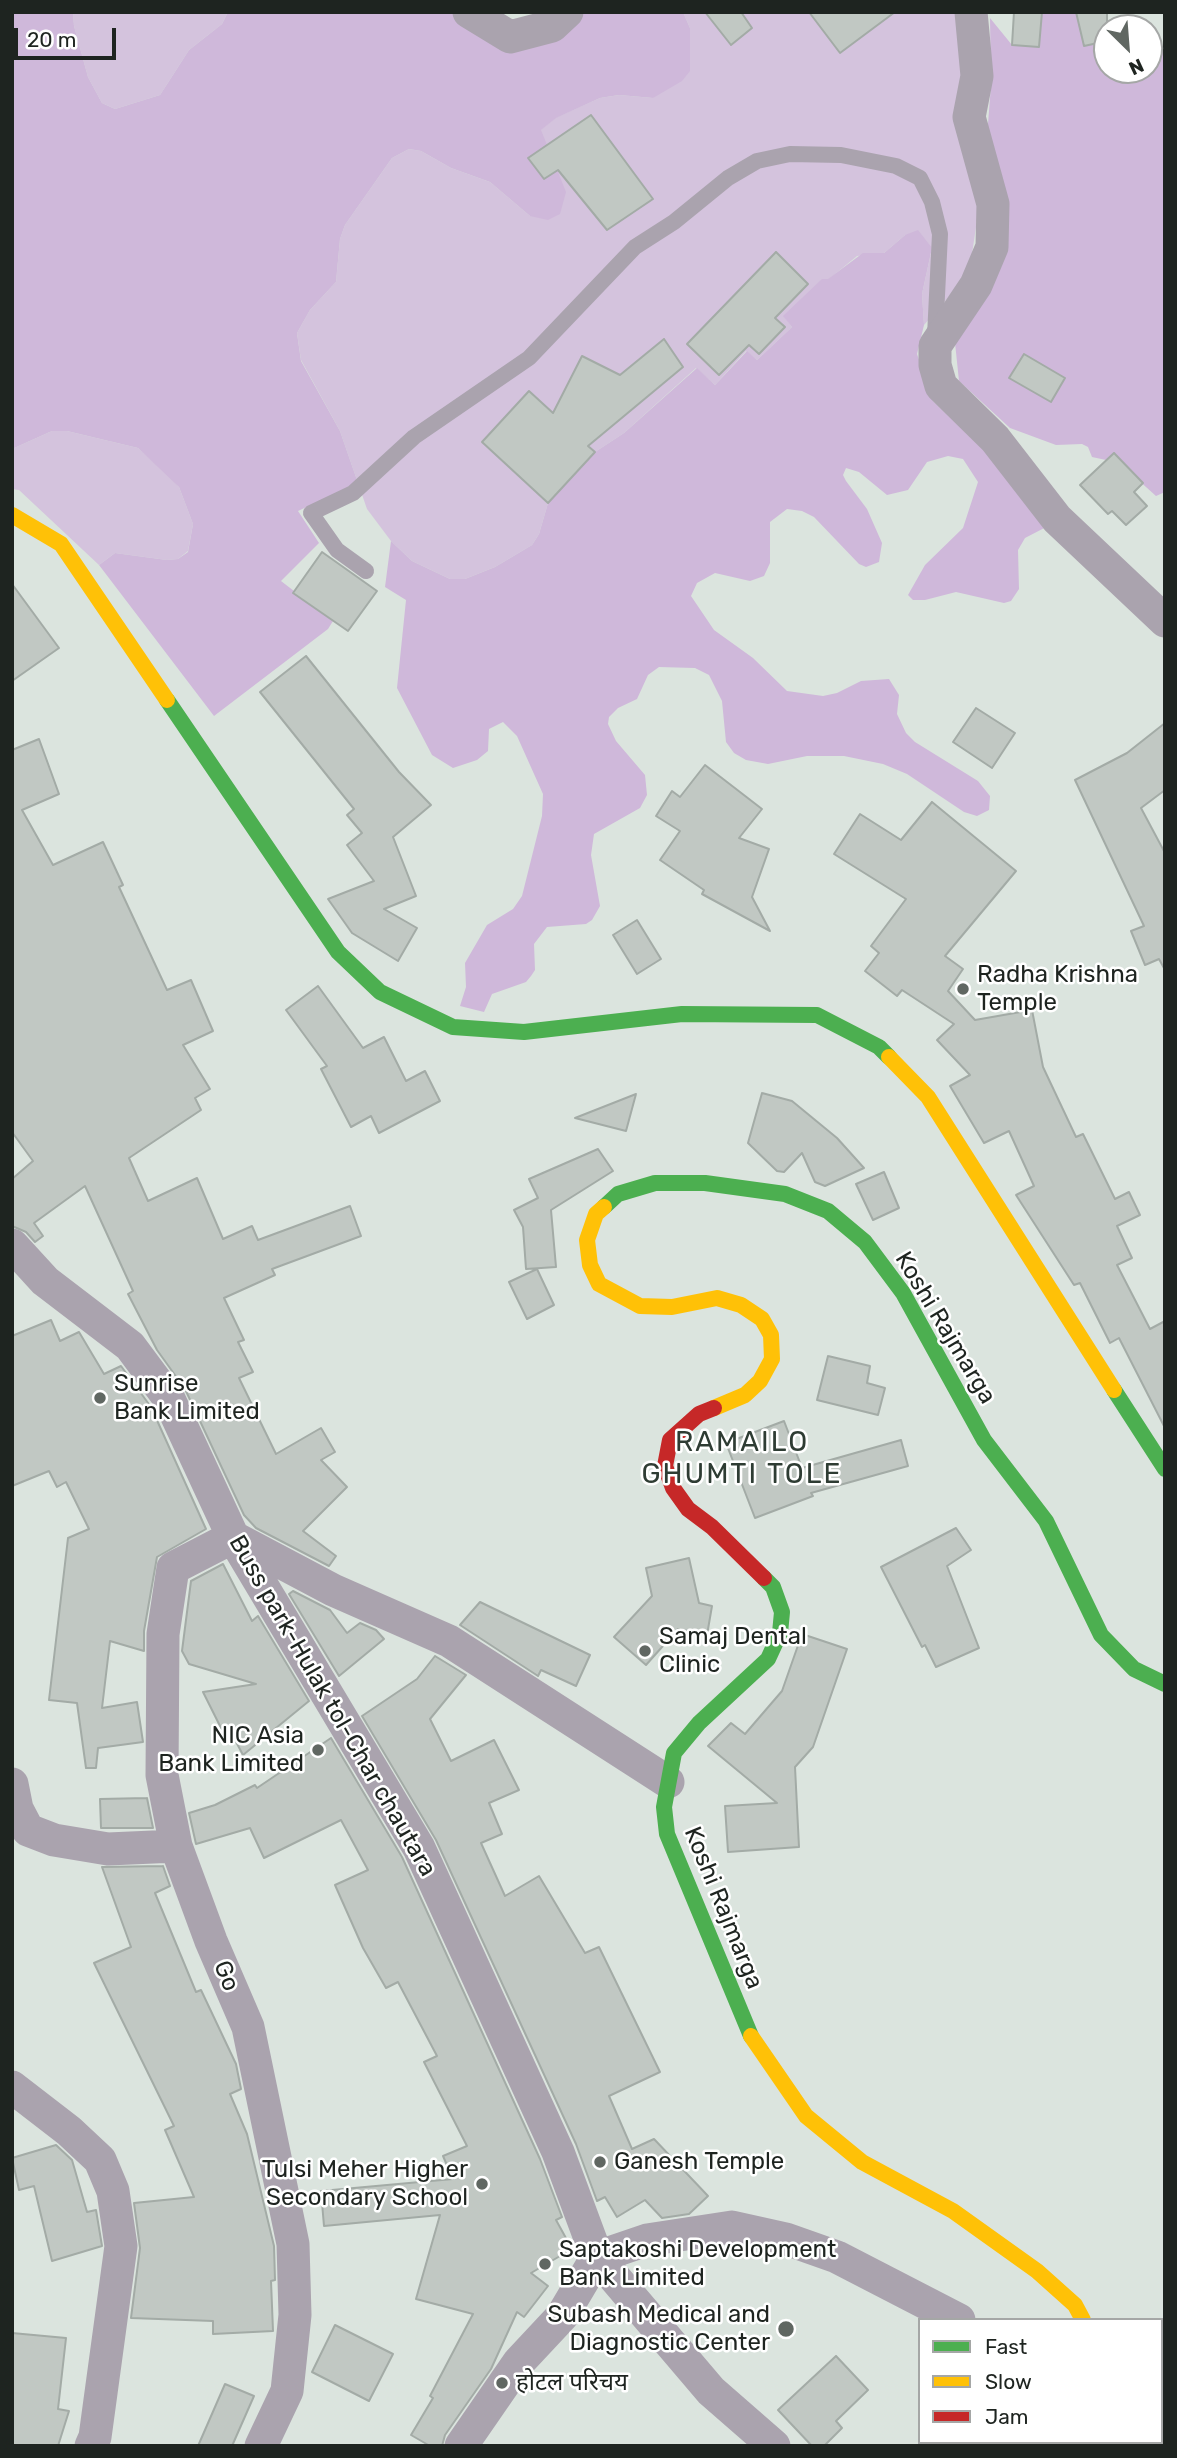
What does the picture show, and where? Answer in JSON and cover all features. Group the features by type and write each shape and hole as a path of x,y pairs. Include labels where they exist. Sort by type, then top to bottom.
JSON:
{"main road":[{"path":"12,515 61,544 338,952 380,992 453,1027 524,1032 682,1014 817,1015 879,1047 928,1097 1165,1469"},
{"name":"Koshi Rajmarga","path":"1082,2318 1075,2305 1037,2271 953,2211 862,2162 806,2116 752,2039 667,1834 664,1807 674,1753 699,1723 768,1660 780,1633 782,1612 773,1587 712,1527 688,1509 673,1488 665,1466 670,1440 699,1414 745,1395 760,1381 772,1359 771,1335 762,1319 741,1305 717,1298 672,1307 640,1306 598,1284 590,1265 587,1240 596,1214 618,1194 655,1183 705,1183 785,1194 828,1211 865,1242 902,1293 984,1440 1046,1521 1101,1635 1134,1669 1165,1684"}],"street":[{"path":"469,12 510,37 552,26 567,12"},
{"path":"971,12 977,76 969,117 993,204 992,247 976,285 935,346 935,365 941,386 995,439 1057,519 1165,621"},
{"name":"Buss park-Hulak tol-Char chautara","path":"12,1245 45,1281 130,1346 168,1397 233,1538 419,1848 558,2152 597,2257 710,2391 774,2446"},
{"path":"233,1538 333,1590 449,1641 668,1782"},
{"name":"Go","path":"233,1538 173,1568 163,1634 162,1775 176,1846 211,1941 248,2027 293,2244 295,2315 287,2391 261,2446"},
{"path":"12,1784 17,1809 28,1830 41,1835 108,1849 176,1846"},
{"path":"12,2087 69,2131 100,2160 113,2191 121,2246 95,2437 91,2446"},
{"path":"461,2446 519,2362 562,2316 597,2257 647,2239 732,2227 786,2239 837,2257 955,2318"}],"lane":[{"path":"366,571 337,550 311,513 353,493 414,437 529,358 635,247 674,222 728,178 757,161 790,153 841,155 896,166 920,178 932,202 940,234 935,346"}],"shaded area":[{"path":"12,12 73,12 74,26 88,77 102,103 115,109 160,95 189,50 222,24 228,12 458,12 472,32 578,12 683,12 690,28 690,71 682,81 653,98 619,95 600,98 556,118 541,130 566,192 560,214 548,220 530,216 490,182 451,168 421,151 409,149 392,158 345,225 340,239 336,282 310,310 297,333 301,361 340,431 358,483 298,511 319,543 281,581 333,621 328,629 214,716 99,565 115,553 167,560 178,559 188,552 193,524 179,487 138,448 67,431 52,431 12,449"},
{"path":"73,12 228,12 222,24 189,50 160,95 115,109 102,103 88,77 74,26"},
{"path":"683,12 964,12 979,207 969,274 924,325 922,294 932,248 905,235 884,253 857,256 784,316 792,327 757,360 746,351 715,385 696,368 624,433 595,452 548,503 539,534 532,545 495,567 465,579 450,579 412,561 391,541 367,509 340,431 301,360 297,333 310,310 336,282 340,239 345,225 392,158 409,149 421,151 451,168 490,182 530,216 548,153 540,130 555,118 600,98 619,95 653,98 690,28"},
{"path":"1042,12 1076,12 1084,46 1093,44 1093,84 1163,84 1165,49 1165,492 1156,496 1136,478 1106,460 1092,457 1088,447 1082,444 1056,445 1010,428 959,381 954,333 989,282 987,137 991,85 990,18 1012,45 1039,47"},
{"path":"918,230 932,248 922,294 924,325 917,354 933,401 1014,479 1052,524 1025,538 1018,550 1019,589 1011,601 1004,603 956,592 925,600 913,600 908,595 925,565 963,528 978,482 963,459 948,456 927,462 908,490 887,495 859,472 846,468 843,475 867,509 882,543 879,562 866,567 859,564 814,517 802,511 787,509 770,522 770,563 764,576 750,581 715,573 697,583 691,596 714,630 753,658 787,691 823,696 837,693 861,681 889,679 899,695 897,714 906,733 915,742 978,781 990,796 989,810 977,816 964,812 907,774 883,764 844,756 807,756 768,764 746,760 734,753 726,742 722,701 709,675 695,668 659,667 648,675 637,699 618,708 609,717 608,724 616,741 645,775 647,795 640,808 594,834 591,855 600,906 592,920 586,924 547,927 534,944 535,970 526,982 492,994 484,1012 460,1006 466,987 465,963 487,925 513,909 522,896 542,816 543,794 517,736 503,722 489,729 488,751 477,760 453,768 432,755 397,688 406,600 385,587 391,541 412,561 450,579 465,579 495,567 532,545 539,534 548,503 595,452 624,433 697,368 715,385 747,351 757,360 792,327 783,316 822,279 828,279 863,253 884,253 905,235"},
{"path":"52,431 67,431 138,448 170,476 179,487 193,524 188,551 178,559 167,560 115,553 99,565 19,490 12,489 12,449"}],"building":[{"path":"705,12 741,12 752,28 731,45"},
{"path":"809,12 895,12 840,53"},
{"path":"1014,12 1042,12 1039,47 1012,45"},
{"path":"1076,12 1107,12 1093,14 1093,44 1084,46"},
{"path":"591,115 653,199 607,230 558,170 544,179 528,158"},
{"path":"776,252 808,284 775,318 785,327 759,354 749,345 719,375 687,344"},
{"path":"664,339 683,367 588,446 595,452 548,503 482,442 529,391 553,413 582,356 620,375"},
{"path":"1024,354 1065,378 1051,402 1009,378"},
{"path":"1114,453 1143,483 1134,492 1147,506 1126,525 1112,511 1108,514 1080,485"},
{"path":"322,552 377,591 348,631 293,593"},
{"path":"12,584 59,648 12,681"},
{"path":"306,656 399,772 431,805 393,837 416,896 384,909 417,928 398,961 352,933 328,899 374,881 347,845 362,833 347,815 354,809 260,692"},
{"path":"976,708 1015,733 992,768 953,742"},
{"path":"1165,723 1165,790 1141,808 1165,853 1165,970 1159,959 1145,965 1131,931 1144,926 1075,780 1127,753"},
{"path":"39,739 59,794 22,810 53,865 103,842 123,885 119,887 167,990 191,980 213,1031 183,1045 210,1089 195,1098 201,1110 129,1158 148,1201 197,1178 223,1239 252,1226 258,1240 350,1206 361,1236 272,1269 275,1275 224,1298 244,1340 238,1342 253,1372 239,1378 276,1454 321,1428 335,1452 321,1460 347,1487 303,1531 336,1556 329,1566 256,1528 244,1515 185,1389 157,1350 128,1294 133,1291 85,1186 34,1223 43,1236 35,1242 26,1232 12,1226 12,1179 33,1161 12,1132 12,750"},
{"path":"705,765 762,809 739,838 769,849 752,897 770,931 702,894 704,890 660,860 680,831 656,816 672,791 680,797"},
{"path":"932,802 1016,871 945,956 963,969 948,991 975,1020 1032,1010 1043,1067 1076,1137 1083,1134 1115,1199 1129,1192 1140,1215 1117,1226 1132,1258 1117,1265 1150,1329 1165,1321 1165,1428 1119,1338 1110,1343 1080,1283 1074,1285 1016,1195 1034,1186 1009,1131 984,1143 950,1086 970,1075 937,1040 954,1024 902,990 897,996 865,971 879,953 871,946 906,899 834,854 860,814 901,840"},
{"path":"637,920 661,959 637,974 613,935"},
{"path":"318,986 363,1048 384,1037 406,1081 425,1071 440,1101 379,1133 371,1116 351,1127 321,1069 327,1066 286,1010"},
{"path":"762,1093 792,1101 837,1138 864,1168 825,1186 815,1182 802,1153 784,1172 777,1171 748,1143"},
{"path":"636,1094 626,1131 575,1118"},
{"path":"598,1149 613,1171 551,1210 556,1267 526,1269 523,1227 514,1210 538,1198 529,1179"},
{"path":"884,1172 899,1208 873,1220 856,1184"},
{"path":"537,1269 554,1305 527,1319 509,1282"},
{"path":"51,1320 60,1341 79,1332 104,1374 121,1366 151,1407 206,1529 157,1557 144,1631 144,1651 110,1641 102,1708 137,1702 143,1742 98,1748 96,1768 86,1768 77,1703 49,1700 68,1538 89,1529 66,1482 57,1487 49,1471 12,1486 12,1336"},
{"path":"828,1356 870,1366 867,1383 885,1388 878,1415 817,1400"},
{"path":"784,1421 802,1468 901,1440 908,1466 811,1493 813,1496 755,1518 726,1443"},
{"path":"956,1528 971,1550 947,1566 979,1648 936,1667 925,1645 922,1647 881,1567"},
{"path":"689,1558 699,1603 712,1606 707,1635 678,1629 646,1665 614,1637 652,1596 646,1568"},
{"path":"223,1564 252,1621 258,1616 309,1701 243,1755 234,1738 227,1740 203,1692 256,1684 189,1664 182,1651 191,1581"},
{"path":"293,1591 330,1610 347,1633 360,1623 376,1630 384,1639 339,1676 289,1594"},
{"path":"480,1602 590,1655 576,1686 541,1670 538,1676 460,1625"},
{"path":"802,1634 847,1649 813,1747 795,1767 799,1847 728,1852 725,1806 777,1803 708,1746 731,1723 745,1734 782,1691"},
{"path":"435,1656 466,1675 430,1719 451,1761 494,1740 519,1790 489,1803 502,1834 481,1843 505,1896 539,1876 585,1953 599,1947 660,2072 609,2096 632,2149 654,2139 708,2196 689,2214 662,2218 645,2200 617,2217 605,2197 597,2201 576,2144 436,1840 362,1716 417,1679"},
{"path":"331,1738 402,1857 540,2159 562,2217 556,2220 572,2249 531,2273 548,2286 524,2317 517,2312 491,2369 445,2435 442,2446 430,2446 411,2435 433,2398 430,2396 473,2314 416,2299 440,2215 324,2226 321,2191 453,2179 443,2156 467,2146 424,2062 437,2056 398,1982 386,1988 363,1948 335,1885 368,1870 341,1820 264,1858 250,1828 196,1844 189,1813 215,1805 255,1785 257,1788"},
{"path":"147,1798 153,1828 101,1828 100,1799"},
{"path":"163,1866 170,1886 155,1893 196,1992 201,1990 236,2064 241,2089 230,2094 247,2134 274,2246 275,2280 271,2281 273,2331 213,2334 213,2321 131,2318 140,2248 134,2203 194,2197 165,2130 174,2126 94,1963 131,1947 102,1867"},
{"path":"56,2145 72,2160 87,2212 96,2210 102,2246 52,2261 34,2186 19,2190 12,2158"},
{"path":"335,2325 393,2354 369,2401 312,2372"},
{"path":"12,2333 66,2338 58,2409 69,2411 58,2446 12,2446"},
{"path":"836,2356 868,2390 836,2421 842,2428 824,2446 812,2446 778,2410"},
{"path":"225,2384 254,2396 232,2446 198,2446"}],"traffic: fast":[{"path":"167,700 338,952 380,992 453,1027 524,1032 682,1014 817,1015 879,1047 889,1057"},
{"path":"604,1207 618,1194 655,1183 705,1183 785,1194 828,1211 865,1242 903,1293 984,1440 1046,1521 1101,1635 1134,1669 1165,1684"},
{"path":"1114,1390 1165,1469"},
{"path":"751,2036 667,1834 664,1807 674,1753 699,1723 768,1659 780,1633 782,1612 773,1587 764,1578"}],"traffic: slow":[{"path":"12,515 61,544 167,700"},
{"path":"889,1057 928,1097 1114,1390"},
{"path":"604,1207 596,1214 587,1240 590,1265 599,1284 640,1306 672,1307 717,1298 741,1305 762,1319 771,1335 772,1359 760,1381 745,1395 714,1408"},
{"path":"751,2036 806,2116 862,2162 953,2211 1037,2271 1075,2305 1082,2318"}],"traffic: jam":[{"path":"714,1408 699,1414 670,1440 665,1466 673,1488 688,1509 712,1527 764,1578"}],"place":[{"name":"Radha Krishna Temple","path":"963,989"},
{"name":"Sunrise Bank Limited","path":"100,1398"},
{"name":"Samaj Dental Clinic","path":"645,1651"},
{"name":"NIC Asia Bank Limited","path":"318,1750"},
{"name":"Ganesh Temple","path":"600,2162"},
{"name":"Tulsi Meher Higher Secondary School","path":"482,2184"},
{"name":"Saptakoshi Development Bank Limited","path":"545,2264"},
{"name":"Subash Medical and Diagnostic Center","path":"786,2329"},
{"name":"होटल परिचय","path":"502,2383"}],"district":[{"name":"RAMAILO GHUMTI TOLE","path":"742,1459"}]}
